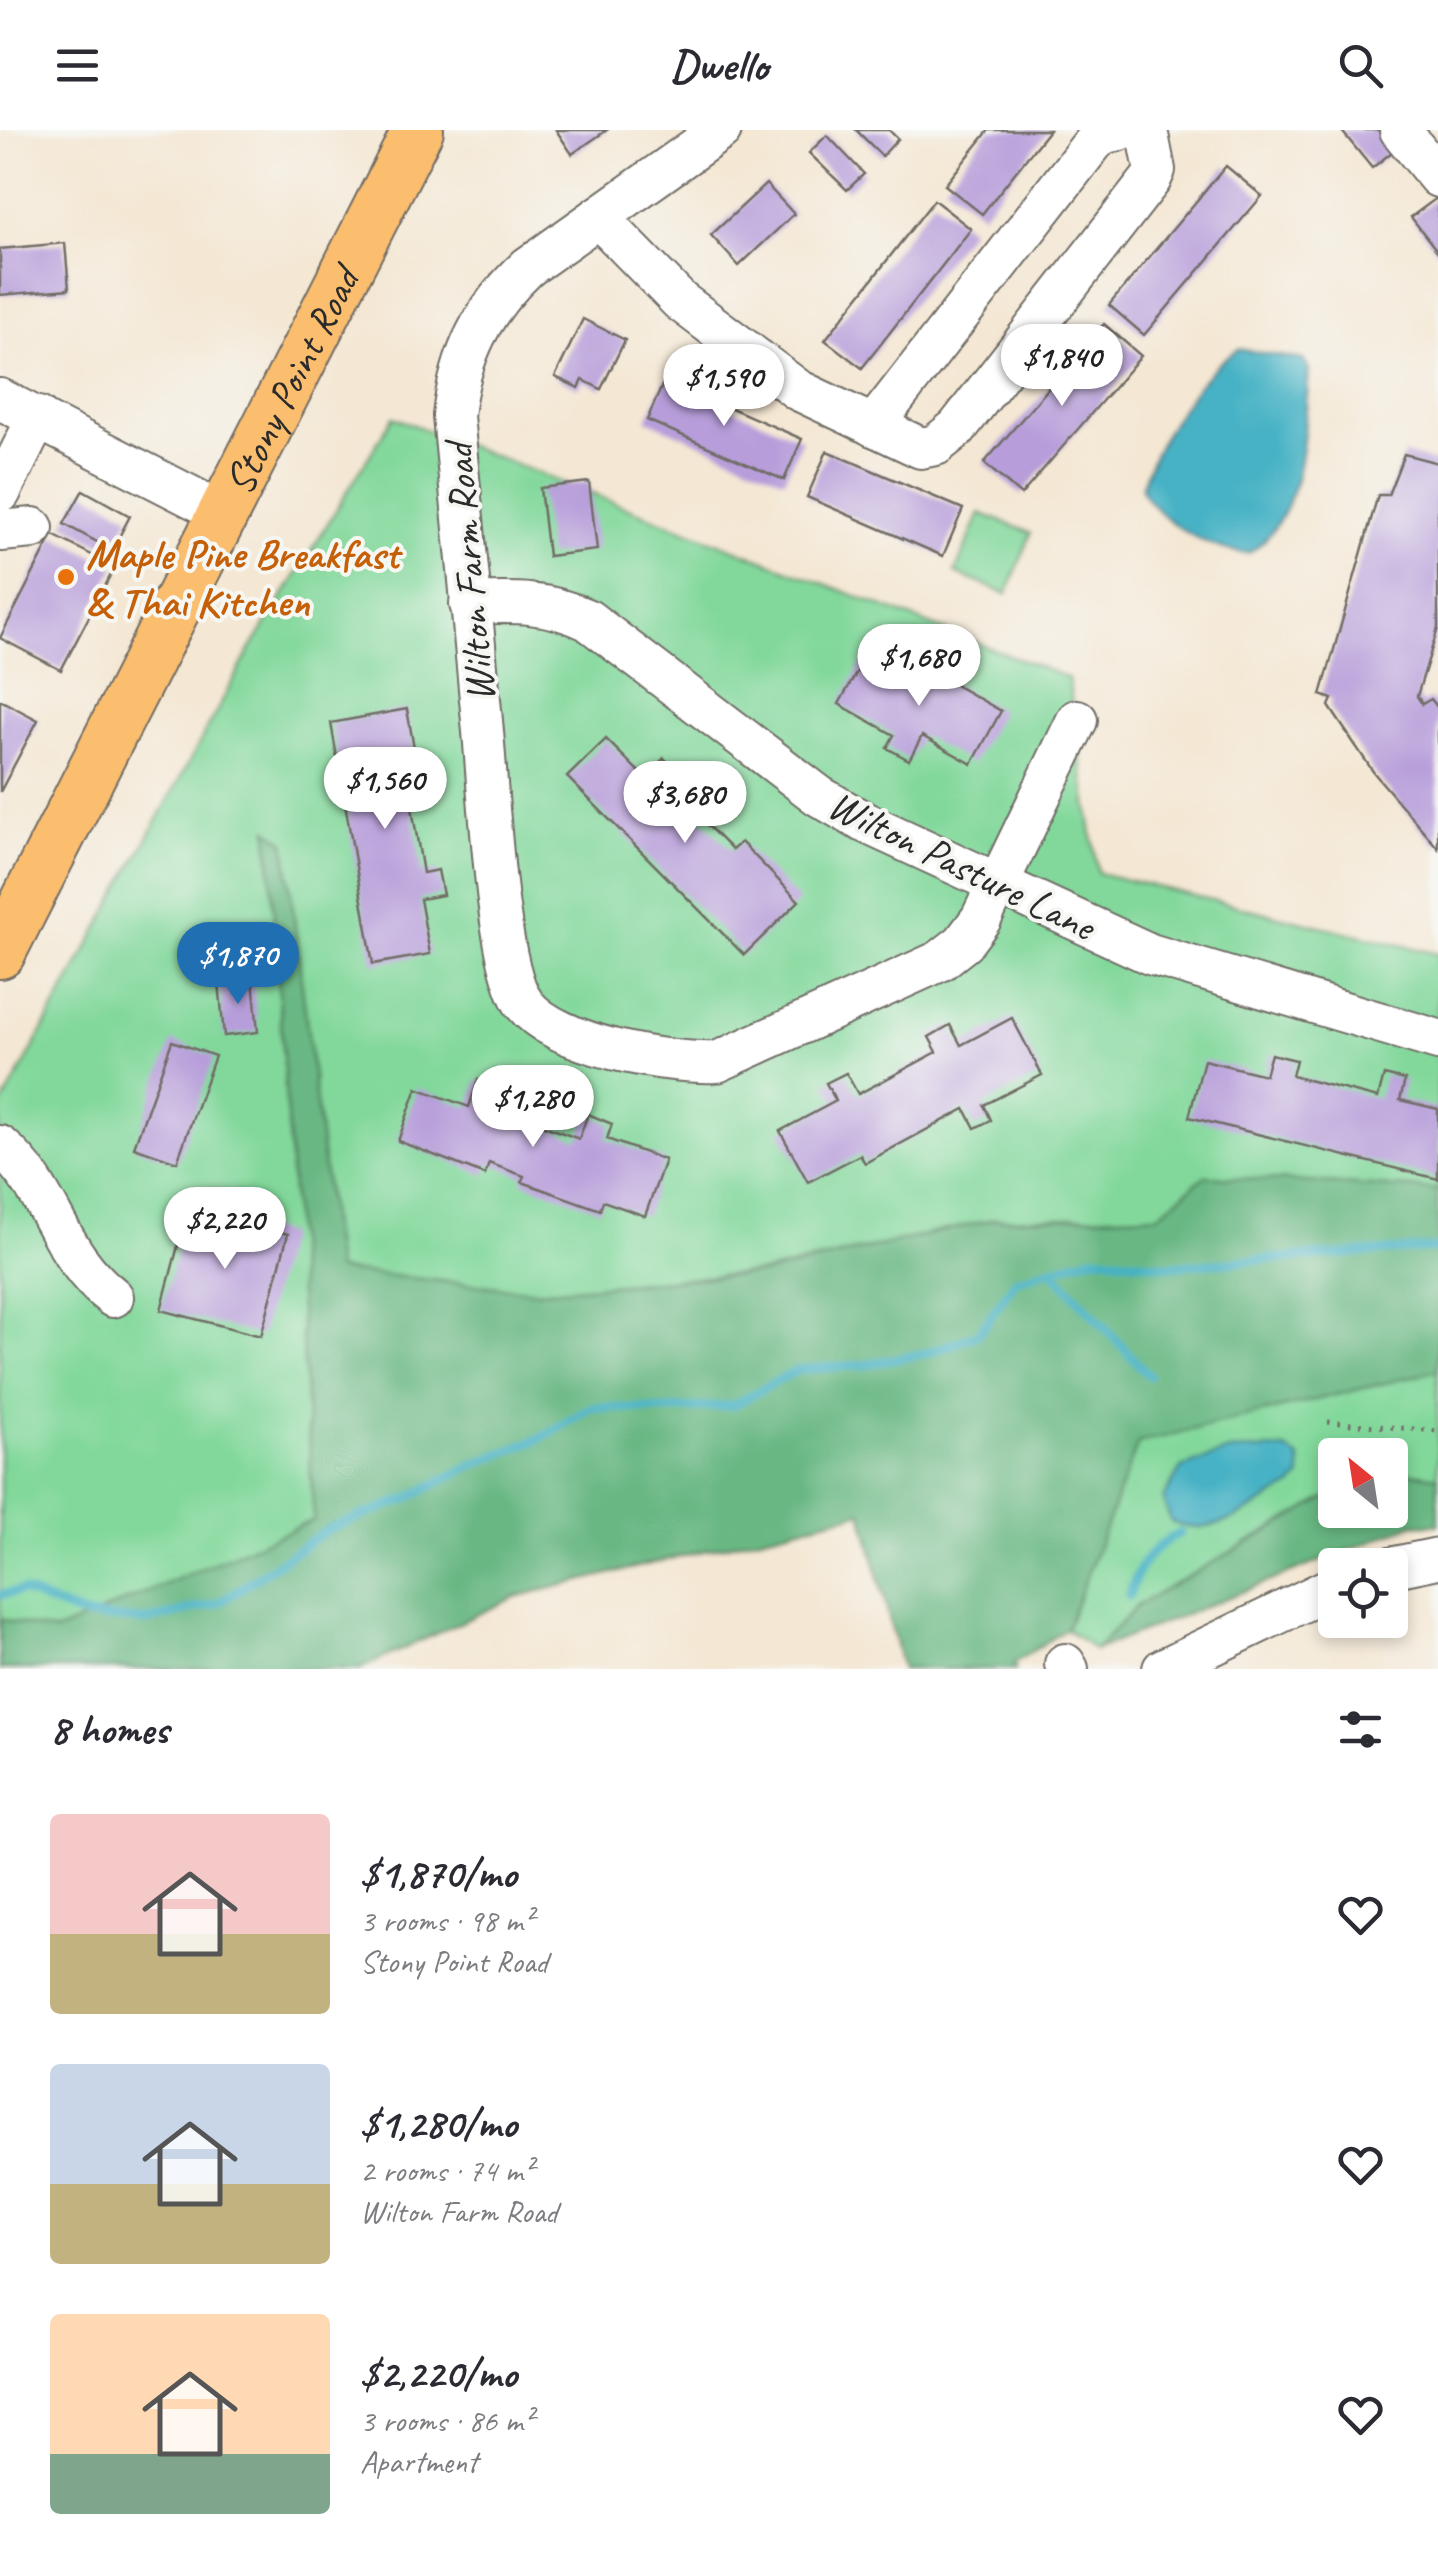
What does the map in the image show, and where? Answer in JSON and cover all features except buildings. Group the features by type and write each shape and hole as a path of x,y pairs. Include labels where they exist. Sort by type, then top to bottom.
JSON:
{"main road":[{"name":"Stony Point Road","path":"0,953 418,130"}],"street":[{"name":"Wilton Farm Road","path":"722,130 528,267 502,292 468,346 457,381 454,416 470,604 496,876 511,980 538,1020 560,1033 690,1063 718,1062 743,1054 940,962 963,943 998,885 1077,720"},
{"path":"873,426 1093,143 1102,134 1137,130"},
{"path":"598,217 634,258 715,329 798,390 921,448 936,446 957,428 1150,179 1155,170 1147,130"},
{"path":"1400,130 1438,177"},
{"path":"0,399 225,514"},
{"path":"0,493 38,417"},
{"name":"Wilton Pasture Lane","path":"470,604 532,601 561,607 588,620 819,796 998,885 1150,954 1438,1040"},
{"path":"0,1146 28,1175 74,1260 113,1297"},
{"path":"1408,1564 1438,1558"},
{"path":"1163,1669 1318,1594"}],"path":[{"path":"1328,1422 1438,1430"}],"green space":[{"path":"393,417 1068,678 1098,873 1438,954 1438,1190 1205,1176 1158,1215 994,1219 765,1272 536,1291 336,1270 285,842 268,830 314,1520 55,1632 0,1619 0,1109 249,652"},
{"path":"980,513 1031,533 1007,594 955,573"},
{"path":"268,829 285,842 336,1270 536,1291 765,1273 994,1219 1158,1215 1205,1176 1438,1190 1438,1370 1138,1443 1066,1629 1014,1663 1016,1669 902,1669 862,1512 515,1597 360,1669 0,1669 0,1619 55,1632 314,1520"},
{"path":"1438,1370 1438,1477 1408,1473 1408,1438 1318,1438 1318,1503 1138,1605 1095,1650 1066,1629 1137,1443"},
{"path":"1408,1473 1438,1477 1438,1525 1408,1526"},
{"path":"1318,1503 1318,1528 1404,1528 1353,1548 1318,1548 1318,1562 1095,1650 1138,1605"}],"water":[{"path":"1238,349 1303,360 1309,369 1303,444 1291,494 1267,537 1249,553 1219,547 1188,533 1161,513 1141,489 1179,412 1208,375"},
{"path":"1286,1449 1300,1459 1301,1477 1292,1486 1218,1524 1187,1527 1171,1522 1163,1499 1181,1468 1229,1451"}],"waterway":[{"path":"0,1595 22,1591 83,1616 146,1621 219,1603 328,1529 403,1501 470,1466 541,1438 592,1407 667,1410 734,1405 797,1370 863,1365 927,1353 978,1334 1016,1280 1095,1256 1168,1266 1438,1248"},
{"path":"1051,1269 1149,1376"},
{"path":"1129,1596 1147,1559 1180,1533"}],"place":[{"name":"Maple Pine Breakfast & Thai Kitchen","path":"66,577"}]}
